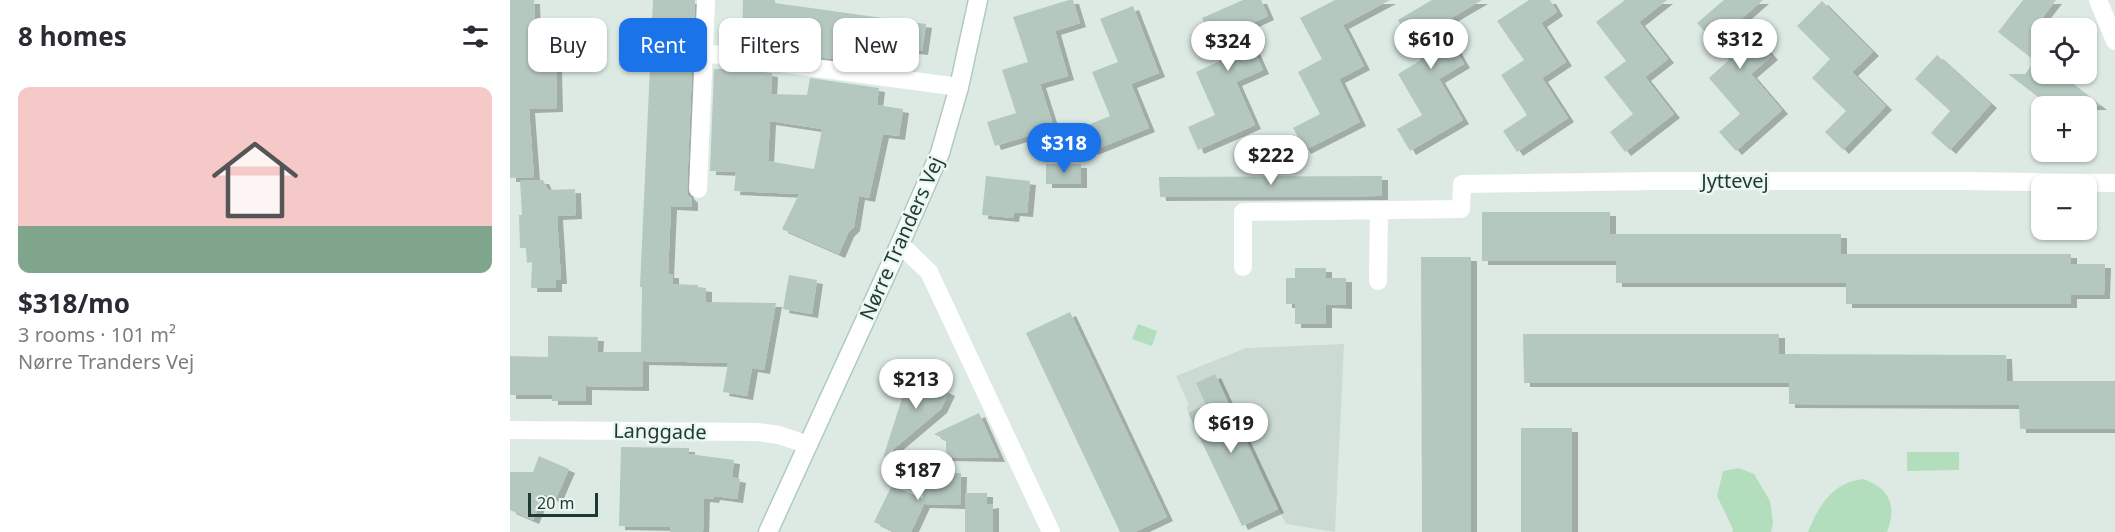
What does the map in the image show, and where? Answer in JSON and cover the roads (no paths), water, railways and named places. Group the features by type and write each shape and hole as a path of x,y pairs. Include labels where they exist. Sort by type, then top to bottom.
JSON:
{"street":[{"path":"705,18 706,0"},
{"name":"Nørre Tranders Vej","path":"768,532 940,153 959,87 978,0"},
{"path":"2098,0 2115,41"},
{"path":"707,53 959,87"},
{"path":"698,189 703,72"},
{"name":"Jyttevej","path":"1243,267 1243,212 1461,209 1462,184 1894,180 2115,183"},
{"path":"1378,281 1379,210"},
{"path":"900,243 929,272 1051,532"},
{"name":"Langgade","path":"510,430 758,432 779,435 808,446"}]}
